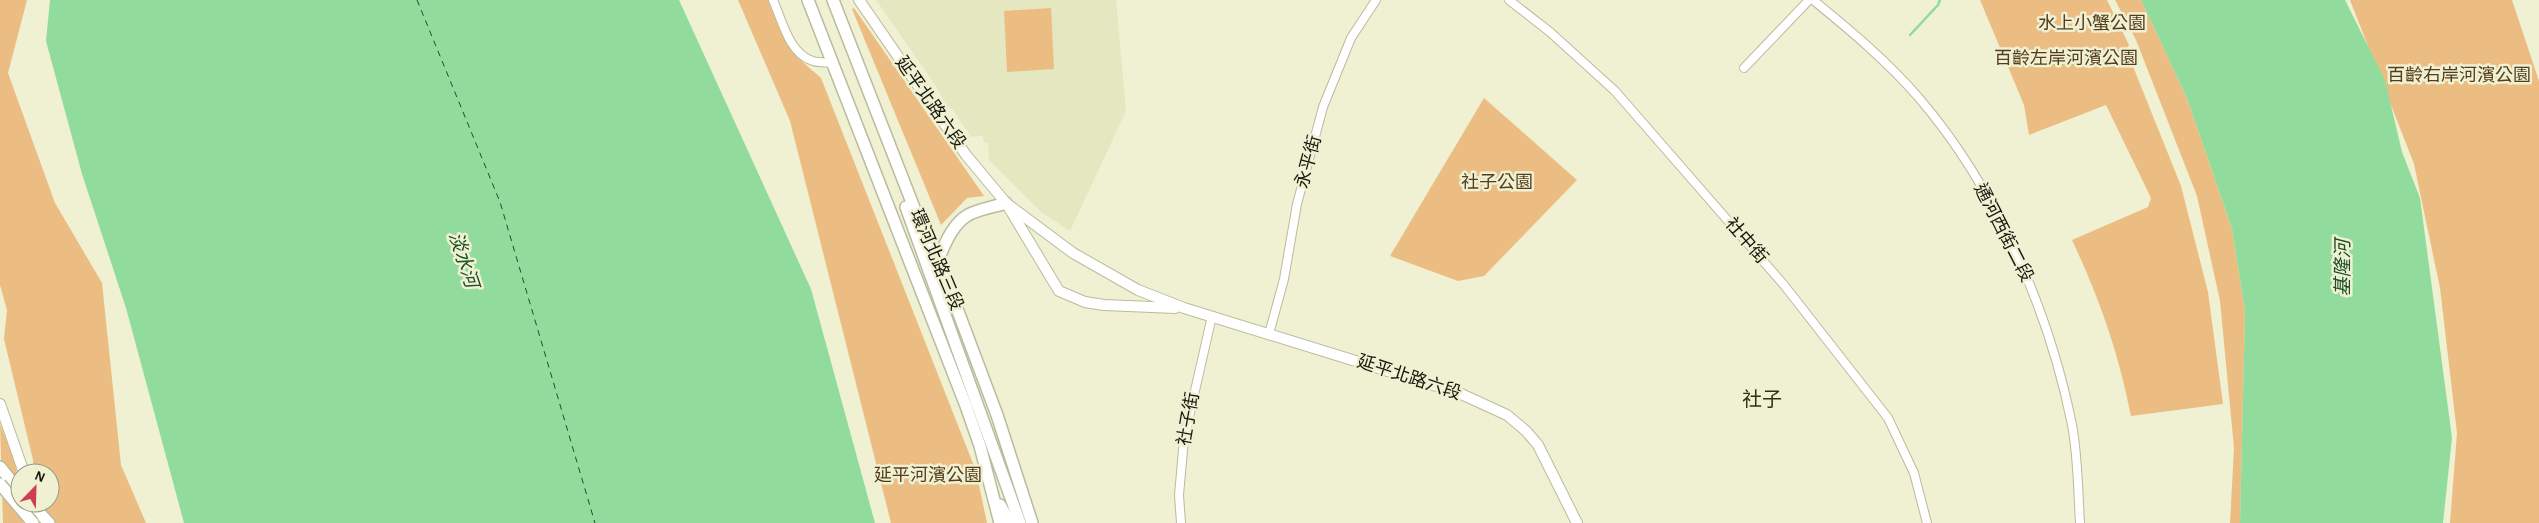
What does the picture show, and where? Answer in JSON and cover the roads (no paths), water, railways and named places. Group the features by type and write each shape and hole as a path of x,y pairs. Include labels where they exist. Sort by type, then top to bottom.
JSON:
{"main road":[{"name":"環河北路三段","path":"808,0 966,406 995,497 1000,523"},
{"path":"827,0 931,272 1020,523"},
{"name":"環河北路三段","path":"833,0 936,264 947,282 993,406 1032,523"},
{"path":"936,264 953,230 969,214 1006,203"},
{"path":"0,467 10,480"},
{"path":"0,484 33,523"},
{"path":"995,497 1010,523"},
{"path":"39,513 49,523"}],"street":[{"path":"774,0 788,35 799,53 813,61 833,63"},
{"name":"延平北路六段","path":"859,0 966,155 1006,203 1058,291 1085,302 1104,305 1184,308"},
{"name":"永平街","path":"1269,334 1286,270 1297,204 1323,107 1351,38 1376,0"},
{"name":"社中街","path":"1509,0 1550,32 1614,91 1784,285 1888,418 1914,473 1928,523"},
{"path":"1744,68 1809,0"},
{"name":"通河西街二段","path":"1813,0 1854,34 1919,98 1978,181 2019,259 2048,329 2072,426 2080,523"},
{"name":"延平北路六段","path":"1006,203 1076,255 1138,290 1184,308 1459,393 1507,415 1526,431 1538,445 1577,523"},
{"name":"社子街","path":"1181,523 1179,495 1184,439 1212,316"},
{"path":"0,404 21,463"}],"water":[{"name":"淡水河","path":"50,0 679,0 811,289 875,523 184,523 126,308 82,174 46,41"},
{"name":"基隆河","path":"2141,0 2345,0 2385,80 2402,152 2420,198 2452,438 2443,523 2240,523 2245,311 2232,229 2187,98"}],"waterway":[{"path":"1910,35 1938,5 1940,0"}],"district":[{"name":"社子","path":"1762,400"}],"park label":[{"name":"水上小蟹公園","path":"2092,24"},
{"name":"百齡左岸河濱公園","path":"2066,59"},
{"name":"百齡右岸河濱公園","path":"2459,76"},
{"name":"社子公園","path":"1497,183"},
{"name":"延平河濱公園","path":"928,476"}]}
